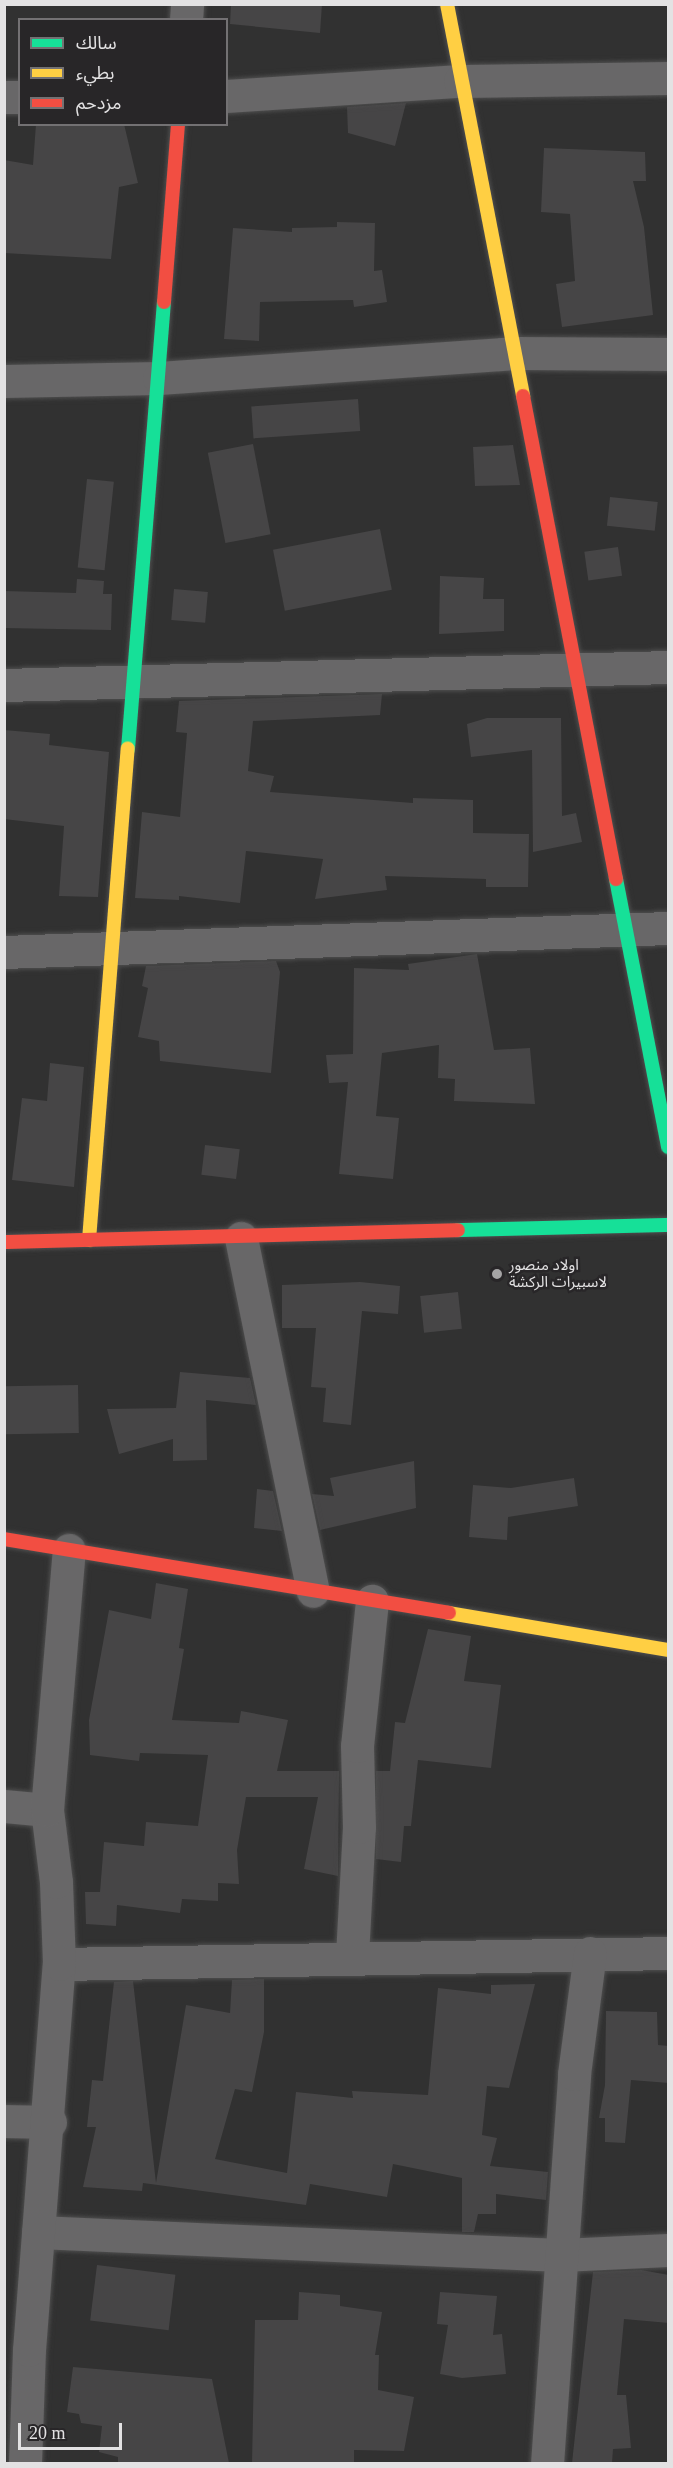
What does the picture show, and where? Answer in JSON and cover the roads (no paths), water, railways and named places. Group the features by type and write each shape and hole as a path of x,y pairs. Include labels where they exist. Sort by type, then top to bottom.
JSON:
{"street":[{"path":"447,4 460,81 518,353 669,1147"},
{"path":"228,96 460,81 669,78"},
{"path":"89,1240 178,126"},
{"path":"4,381 159,378 518,353 669,354"},
{"path":"4,685 669,667"},
{"path":"4,952 113,951 669,928"},
{"path":"4,1242 242,1238 669,1225"},
{"path":"242,1238 313,1591"},
{"path":"4,1539 669,1650"},
{"path":"25,2463 17,2350 38,2232 50,2122 59,1964 47,1810 69,1550"},
{"path":"352,1956 359,1827 357,1746 372,1601"},
{"path":"4,1806 47,1810"},
{"path":"547,2463 574,2074 590,1953"},
{"path":"59,1964 352,1956 669,1953"},
{"path":"4,2121 50,2122"},
{"path":"38,2232 561,2255 669,2250"}],"place":[{"name":"اولاد منصور لاسبيرات الركشة","path":"497,1274"}]}
